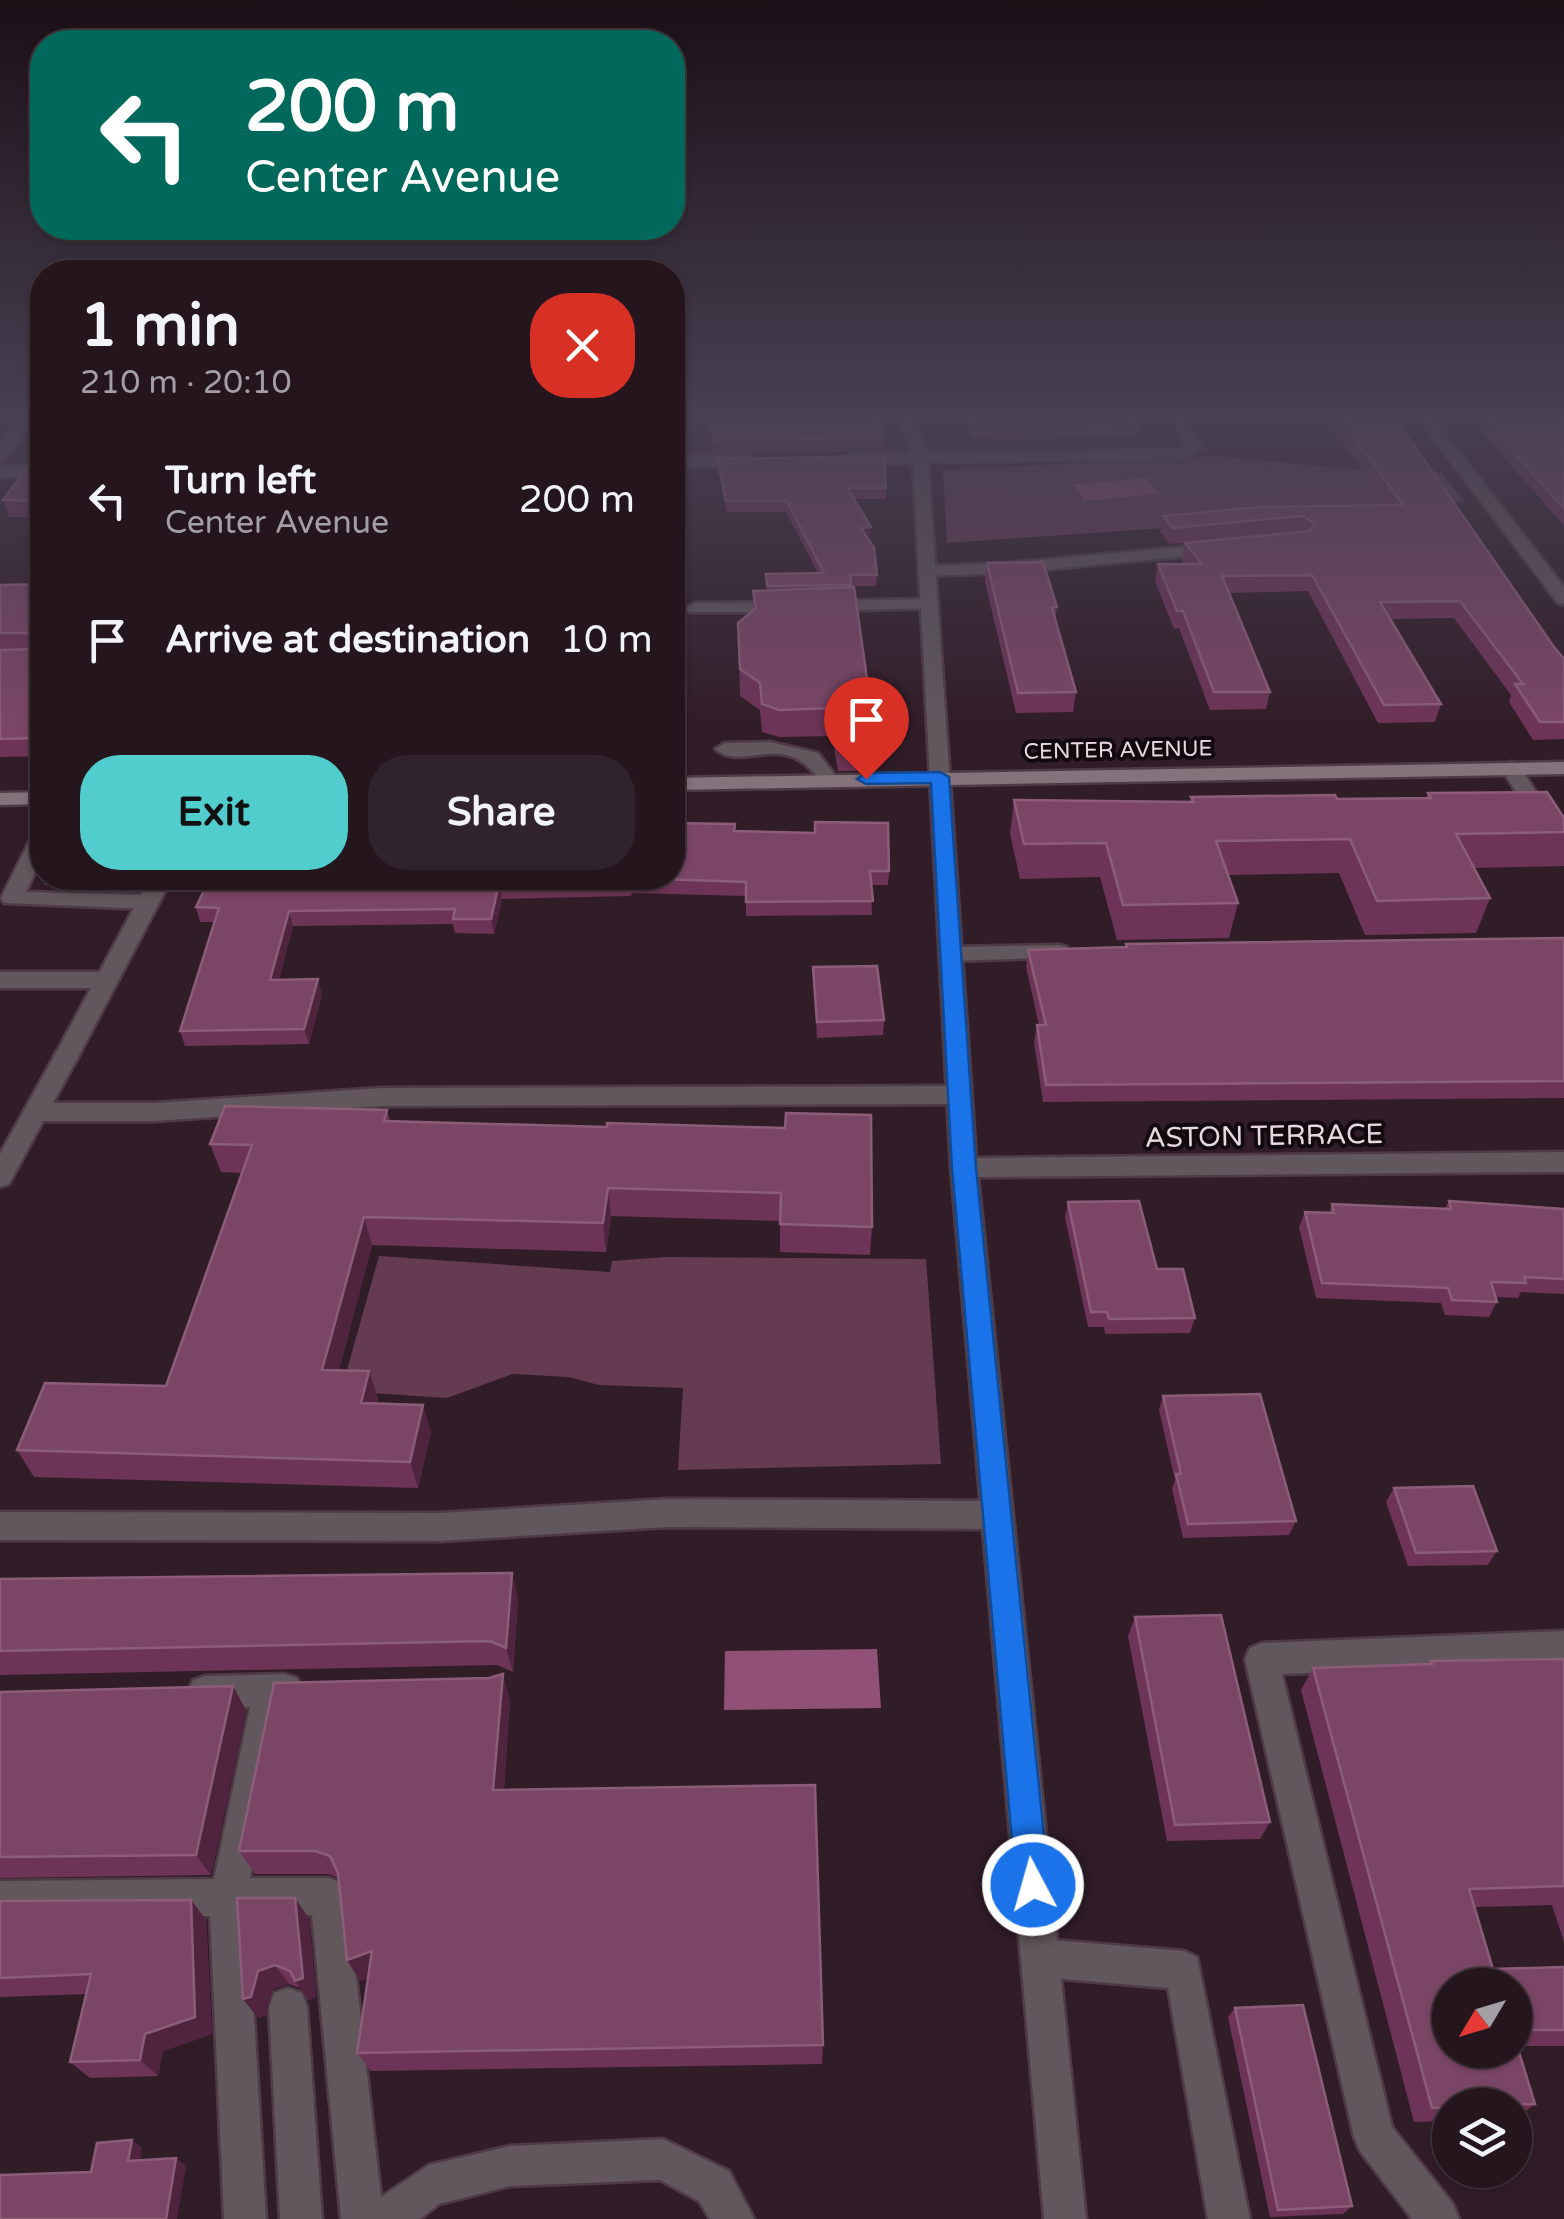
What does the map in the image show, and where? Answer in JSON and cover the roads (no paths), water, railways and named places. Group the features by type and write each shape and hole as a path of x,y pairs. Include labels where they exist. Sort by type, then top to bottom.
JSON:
{"main road":[{"name":"CENTER AVENUE","path":"685,784 1564,768"},
{"path":"0,799 30,798"}],"street":[{"path":"924,521 964,1168 1065,2219"},
{"path":"1504,521 1564,599"},
{"path":"927,570 1009,568 1242,547"},
{"path":"695,608 929,604"},
{"path":"731,782 723,745 806,751 820,759 829,780"},
{"path":"1511,768 1564,852"},
{"path":"30,861 12,898 148,902"},
{"path":"0,1177 154,890"},
{"path":"952,954 1090,951"},
{"path":"0,980 107,980"},
{"path":"37,1112 154,1112 382,1096 959,1095"},
{"name":"ASTON TERRACE","path":"964,1168 1564,1162"},
{"path":"0,1526 473,1527 667,1513 996,1515"},
{"path":"1438,2219 1374,2137 1262,1658 1564,1647"},
{"path":"174,1692 290,1690 228,1897 246,2219"},
{"path":"0,1900 330,1896 362,2219"},
{"path":"1040,1958 1184,1970 1229,2219"},
{"path":"288,2007 300,2219"},
{"path":"386,2219 429,2186 510,2166 663,2159 714,2186 733,2219"}]}
